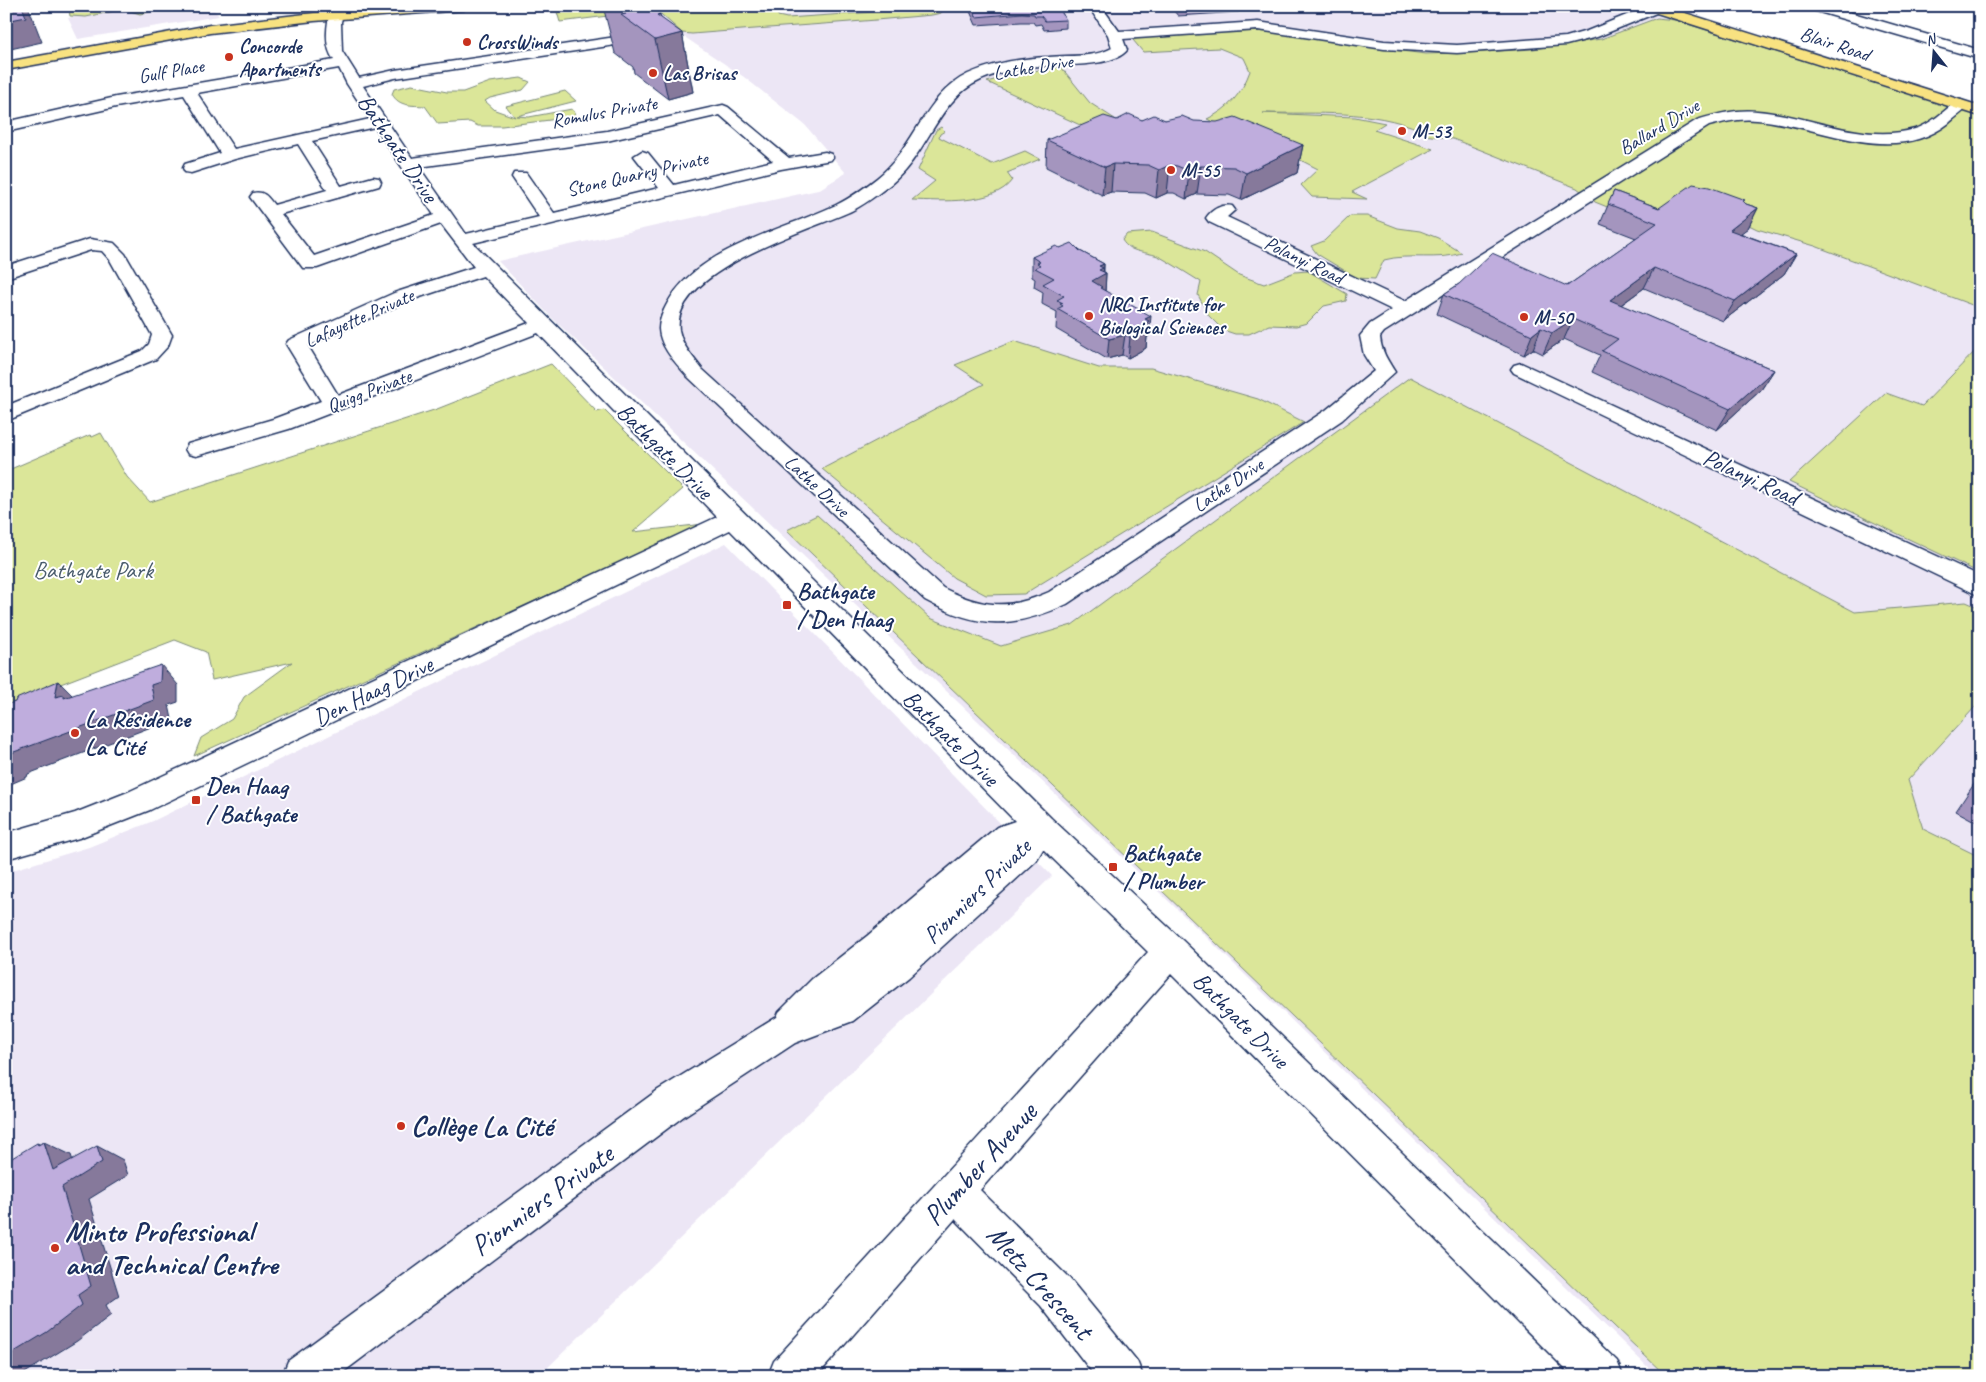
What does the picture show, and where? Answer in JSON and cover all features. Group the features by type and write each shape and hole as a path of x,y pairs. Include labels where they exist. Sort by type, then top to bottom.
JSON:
{"main road":[{"path":"6,59 154,34 382,6"},
{"path":"344,10 464,6"},
{"name":"Blair Road","path":"1652,7 1980,111"},
{"path":"6,66 154,34"}],"street":[{"path":"1094,6 1115,44 1258,26 1384,45 1457,49 1566,41 1592,34 1652,7"},
{"path":"1814,6 1980,55"},
{"path":"344,10 349,35 349,50 344,63"},
{"name":"Bathgate Drive","path":"344,10 336,52 344,63 354,84 410,164 444,217 461,241 486,269 540,326 1040,827 1170,951 1602,1376"},
{"path":"663,36 640,42 354,84 395,74 560,48 663,36"},
{"name":"Lathe Drive","path":"1115,44 1091,58 1017,65 966,81 947,94 906,160 862,197 843,208 720,261 698,276 682,294 672,311 669,329 675,348 695,373 934,594 952,604 973,612 995,616 1017,614 1058,598 1334,415 1384,372 1376,362 1370,344 1370,336 1377,328 1406,309"},
{"name":"Gulf Place","path":"6,127 116,102 344,63"},
{"path":"188,90 230,155"},
{"name":"Ballard Drive","path":"1406,309 1508,247 1686,132 1718,116 1755,114 1784,118 1844,133 1874,137 1899,137 1928,130 1961,105"},
{"name":"Romulus Private","path":"410,164 607,136 723,110 786,163"},
{"path":"190,168 230,155 304,140 380,121"},
{"path":"304,140 336,191"},
{"path":"642,156 670,190"},
{"name":"Stone Quarry Private","path":"461,241 786,163 825,157"},
{"path":"520,176 549,219"},
{"path":"271,211 373,182"},
{"path":"259,197 310,264 444,217"},
{"name":"Polanyi Road","path":"1226,210 1214,218 1406,309"},
{"path":"6,272 67,250 101,244 108,246 118,258 162,335 158,346 149,355 122,368 6,414"},
{"name":"Lafayette Private","path":"334,405 296,344 401,297 486,269"},
{"name":"Quigg Private","path":"196,449 281,424 540,326"},
{"name":"Polanyi Road","path":"1521,369 1980,587"},
{"name":"Den Haag Drive","path":"6,846 79,825 139,802 733,520"},
{"name":"Pionniers Private","path":"303,1376 671,1103 784,1031 841,1010 898,966 1025,852 1040,827"},
{"name":"Plumber Avenue","path":"789,1376 1170,951"},
{"name":"Metz Crescent","path":"955,1192 1055,1292 1122,1376"}],"shaded area":[{"path":"211,6 219,16 78,39 68,18 124,8"},
{"path":"641,6 1627,6 1980,118 1980,1376 1657,1376 1197,928 552,318 498,261 818,190 846,173 805,125 744,77 686,38 648,18"},
{"name":"Collège La Cité","path":"726,543 1052,876 539,1376 6,1376 6,872 89,847 153,821"}],"green space":[{"path":"76,6 176,6 140,14 124,9 86,17 70,16 69,10"},
{"path":"613,6 616,15 560,22 557,12"},
{"path":"652,6 785,6 778,13 778,16 787,18 933,8 944,9 941,13 932,15 692,34 682,33"},
{"path":"1657,18 1675,20 1980,116 1980,308 1815,246 1757,229 1739,220 1644,222 1595,202 1577,188 1453,139 1424,135 1421,130 1402,123 1344,114 1263,113 1355,117 1385,123 1374,130 1433,149 1352,192 1367,199 1312,197 1301,185 1318,169 1269,144 1252,140 1207,119 1222,110 1239,93 1250,71 1244,58 1219,48 1143,52 1133,40 1138,38 1233,32 1278,31 1360,46 1426,54 1484,52 1533,49 1601,39"},
{"path":"1061,67 1090,103 1118,121 1093,131 987,82 1018,73"},
{"path":"521,78 530,82 523,90 485,101 495,110 515,117 506,106 565,91 576,101 517,116 529,117 572,109 575,113 574,117 502,126 478,126 470,122 438,124 425,106 402,103 392,94 394,89 412,85 447,92 463,92 490,82"},
{"path":"941,127 945,131 939,137 992,164 1025,151 1040,159 1007,173 1012,180 1004,188 993,194 966,200 912,200 935,181 918,170 936,130"},
{"path":"1350,216 1367,216 1398,228 1420,231 1438,238 1462,253 1384,260 1375,279 1357,278 1317,254 1311,246 1324,241"},
{"path":"1152,232 1205,252 1239,275 1264,284 1295,272 1308,271 1347,294 1346,301 1324,306 1307,323 1296,326 1269,325 1249,334 1235,334 1223,330 1209,316 1198,295 1201,282 1160,257 1129,248 1122,240 1127,234"},
{"path":"1014,341 1099,368 1151,368 1258,399 1304,422 1024,594 986,595 954,578 822,469 984,384 955,365"},
{"path":"1980,346 1980,573 1789,482 1886,393 1922,406"},
{"name":"Bathgate Park","path":"551,364 597,412 604,410 683,489 633,532 704,524 194,756 201,738 232,719 244,697 292,662 212,680 206,652 175,640 6,705 6,471 90,435 92,437 101,433 127,477 150,502 437,409"},
{"path":"1410,377 1855,612 1966,602 1980,608 1980,705 1976,706 1908,780 1923,829 1980,857 1980,1376 1666,1376 787,530 817,515 930,618 1001,646 1072,625"}],"building":[{"path":"6,6 22,6 26,17 6,21"},
{"path":"615,6 650,6 660,14 657,15 682,33 655,40 621,15 626,14"},
{"path":"971,6 1058,6 1066,20 1045,21 1041,16 1022,13 976,17"},
{"path":"1129,114 1142,120 1154,115 1165,120 1182,116 1194,121 1217,122 1235,117 1303,145 1246,173 1234,167 1201,166 1189,171 1170,165 1159,170 1148,165 1113,164 1105,167 1047,140 1104,116 1117,120"},
{"path":"1693,184 1709,187 1745,200 1743,201 1746,204 1758,208 1730,230 1796,254 1735,301 1654,268 1610,300 1774,370 1730,409 1602,351 1618,339 1573,319 1552,333 1541,328 1532,335 1444,294 1459,284 1492,253 1567,286 1657,223 1608,204 1614,191 1659,208"},
{"path":"1072,243 1080,251 1104,264 1099,266 1103,268 1099,270 1106,273 1092,281 1102,287 1100,288 1151,316 1145,319 1149,321 1143,325 1148,327 1130,337 1125,335 1109,339 1057,309 1063,306 1060,304 1063,303 1057,300 1064,296 1043,284 1054,278 1035,268 1040,265 1037,263 1040,262 1032,257 1056,246 1060,248"},
{"path":"161,665 160,682 151,685 154,700 6,755 6,705 15,702 16,699 58,681 55,697 64,695 64,698"},
{"name":"Minto Professional and Technical Centre","path":"44,1142 53,1170 97,1146 102,1162 62,1187 91,1286 78,1295 82,1305 47,1332 6,1357 6,1165 8,1164 7,1161 37,1143 38,1145"}],"place":[{"name":"CrossWinds","path":"467,42"},
{"name":"Concorde Apartments","path":"229,57"},
{"name":"Las Brisas","path":"653,73"},
{"name":"M-53","path":"1402,131"},
{"name":"M-55","path":"1171,170"},
{"name":"NRC Institute for Biological Sciences","path":"1089,316"},
{"name":"M-50","path":"1524,317"},
{"name":"Bathgate / Den Haag","path":"787,605"},
{"name":"La Résidence La Cité","path":"75,733"},
{"name":"Den Haag / Bathgate","path":"196,800"},
{"name":"Bathgate / Plumber","path":"1113,867"},
{"name":"Collège La Cité","path":"401,1126"},
{"name":"Minto Professional and Technical Centre","path":"55,1248"}]}
